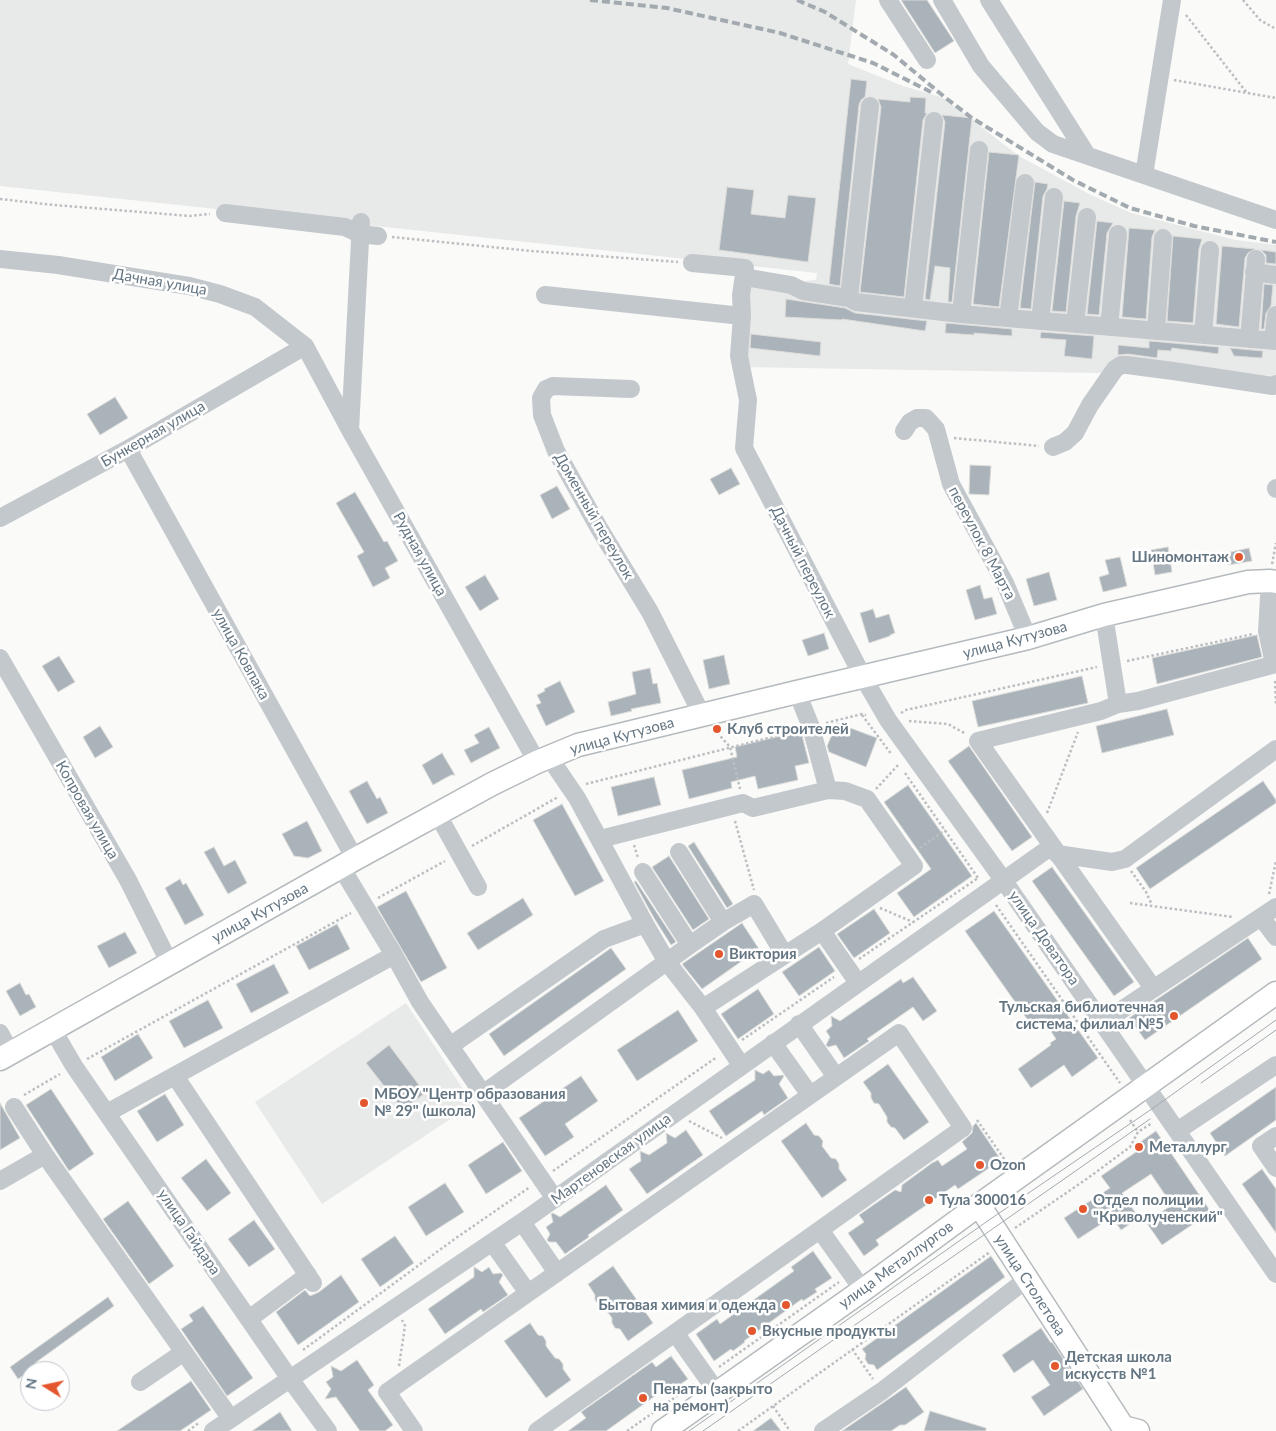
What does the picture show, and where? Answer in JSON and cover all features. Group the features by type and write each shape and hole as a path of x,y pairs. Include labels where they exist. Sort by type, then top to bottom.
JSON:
{"main road":[{"name":"улица Кутузова","path":"6,1056 492,784 543,759 578,745 1028,638 1104,615 1248,582 1273,581"},
{"name":"улица Металлургов","path":"663,1431 863,1290 1276,993"},
{"name":"улица Столетова","path":"979,1205 1128,1430"}],"street":[{"path":"888,0 927,60"},
{"path":"942,0 981,66 1036,132 1053,144 1276,220"},
{"path":"989,0 1087,155"},
{"path":"1144,175 1160,77 1176,4"},
{"path":"848,298 870,106"},
{"path":"912,308 934,121"},
{"path":"961,314 978,150"},
{"path":"1008,318 1024,183"},
{"path":"1040,321 1054,197"},
{"path":"225,213 345,228 361,228 382,236"},
{"path":"1075,324 1087,217"},
{"path":"350,430 361,228"},
{"path":"1109,327 1118,234"},
{"path":"1156,331 1163,238"},
{"path":"1203,335 1210,250"},
{"name":"Дачная улица","path":"0,259 58,265 189,286 220,294 255,307 305,346"},
{"path":"544,295 742,316 745,268 692,263"},
{"path":"1249,339 1255,266 1276,275"},
{"path":"744,277 791,284 802,291 848,298 856,302 961,314 1274,341 1276,315"},
{"name":"Дачный переулок","path":"742,316 739,356 748,400 744,448 863,677"},
{"path":"1250,317 1275,320"},
{"name":"Рудная улица","path":"305,346 350,430 543,759 570,789 668,962 703,1008 741,1065"},
{"name":"Бункерная улица","path":"0,518 128,449 305,346"},
{"path":"1053,447 1065,442 1075,433 1090,405 1115,369 1121,366 1127,365 1174,371 1273,386 1276,384"},
{"name":"Доменный переулок","path":"631,389 553,386 546,389 541,398 542,415 556,451 599,528 650,612 702,715"},
{"name":"переулок 8 Марта","path":"904,431 910,422 917,418 926,418 936,429 950,484 1005,583 1028,638"},
{"name":"улица Ковпака","path":"128,449 348,863 365,905 420,1002 555,1199"},
{"path":"1153,988 978,741 1101,711 1118,704 1138,701 1275,664 1267,631 1273,581"},
{"path":"1104,615 1118,704"},
{"name":"Копровая улица","path":"0,658 128,880 170,964"},
{"name":"улица Доватора","path":"863,677 888,720 1004,881 1276,1274"},
{"path":"797,692 812,727 828,790"},
{"path":"1054,850 1112,862 1125,858 1276,749"},
{"path":"600,839 737,804 753,808 828,790 845,791 867,799 914,866 822,931 703,1008"},
{"path":"438,815 478,887"},
{"name":"Мартеновская улица","path":"213,1431 226,1413 285,1372 394,1309 555,1199 741,1065 1004,881 1054,850"},
{"path":"679,852 723,922"},
{"path":"643,872 690,945"},
{"path":"484,1093 690,945 723,922 754,904 784,954"},
{"path":"1102,1023 1265,914 1276,937"},
{"path":"450,1046 604,939 645,924"},
{"path":"822,931 858,983"},
{"path":"107,1113 394,955"},
{"path":"799,1024 836,1077"},
{"name":"улица Гайдара","path":"53,1030 74,1066 285,1372 328,1431"},
{"path":"0,1033 6,1056"},
{"path":"414,1431 386,1392 899,1033 963,1128 676,1334 537,1431"},
{"path":"773,1043 810,1095"},
{"path":"1178,1131 1276,1065"},
{"path":"175,1076 311,1279 249,1320"},
{"path":"16,1103 45,1155 226,1413"},
{"path":"1276,1136 1261,1146 1276,1168"},
{"path":"0,1181 45,1155"},
{"path":"522,1222 557,1273"},
{"path":"820,1230 863,1290"},
{"path":"492,1242 528,1293"},
{"path":"823,1431 882,1391 1027,1279"},
{"path":"676,1334 717,1392"},
{"path":"140,1382 184,1352"}],"path":[{"path":"1243,0 1260,20 1276,29"},
{"path":"1176,4 1247,93"},
{"path":"1160,77 1276,98"},
{"path":"0,199 190,216 225,213"},
{"path":"382,236 532,251 692,263"},
{"path":"938,437 1053,447"},
{"path":"888,720 906,710 1267,631"},
{"path":"1275,664 1276,704"},
{"path":"16,1103 74,1066 459,853 570,789 583,784 862,714 888,720 948,724 978,741"},
{"path":"702,715 730,747 741,846 754,886 754,904"},
{"path":"1041,831 1084,715"},
{"path":"867,799 899,764"},
{"path":"908,857 945,830"},
{"path":"630,832 643,872"},
{"path":"1125,858 1152,906"},
{"path":"1130,903 1226,917 1265,914 1276,861"},
{"path":"864,902 913,922"},
{"path":"285,1372 456,1238 730,1049"},
{"path":"738,1431 992,1251 1000,1238 1130,1147 1138,1132 1165,1113"},
{"path":"674,1114 728,1140 733,1149"},
{"path":"963,1128 977,1119 1008,1164"},
{"path":"394,1309 405,1326 399,1368 406,1378"},
{"path":"852,1349 882,1391"},
{"path":"773,1406 790,1431"},
{"path":"188,1431 226,1413"}],"shaded area":[{"path":"0,0 856,0 848,64 903,86 941,97 972,118 1019,156 1091,195 1131,213 1236,240 1276,245 1276,376 740,367 747,285 816,280 817,273 0,186"},
{"name":"МБОУ \"Центр образования № 29\" (школа)","path":"406,1003 473,1104 322,1204 255,1102"}],"building":[{"path":"901,0 927,0 954,41 935,53"},
{"path":"851,79 867,81 865,97 859,105 840,286 829,284"},
{"path":"910,97 926,98 925,113 927,113 923,120 904,297 860,292 881,107 878,99 910,102"},
{"path":"942,115 972,118 952,302 948,302 950,268 935,266 930,300 925,299 945,122"},
{"path":"989,152 1019,155 999,307 973,304"},
{"path":"1035,182 1048,184 1043,196 1031,309 1020,308"},
{"path":"727,187 754,190 751,214 785,218 788,195 816,198 808,262 719,250"},
{"path":"1064,201 1080,203 1076,216 1066,312 1052,311"},
{"path":"1097,221 1113,223 1107,233 1099,315 1087,314"},
{"path":"1129,228 1155,230 1152,237 1146,319 1122,317"},
{"path":"1173,236 1202,239 1199,249 1193,323 1167,321"},
{"path":"1222,246 1255,249 1248,253 1245,258 1239,327 1216,324"},
{"path":"1261,250 1276,252 1276,264 1266,263 1266,255"},
{"path":"1264,284 1273,285 1271,306 1266,313 1264,329 1261,329"},
{"path":"786,299 845,308 855,313 927,321 925,331 842,319 785,317"},
{"path":"946,323 1012,329 1012,336 945,333"},
{"path":"1041,332 1094,336 1092,359 1064,356 1066,340 1040,338"},
{"path":"751,334 821,342 820,356 750,348"},
{"path":"1149,341 1219,347 1218,354 1172,348 1171,351 1158,350 1157,358 1128,354 1118,355 1118,345 1149,348"},
{"path":"1230,348 1263,351 1262,358 1234,356"},
{"path":"115,397 128,418 100,435 87,414"},
{"path":"970,465 991,466 989,495 969,494"},
{"path":"731,468 740,484 719,495 710,479"},
{"path":"557,486 570,509 552,519 540,495"},
{"path":"355,492 384,542 387,541 398,561 385,568 390,578 373,587 357,556 364,552 336,503"},
{"path":"1168,547 1172,572 1155,575 1151,550"},
{"name":"Шиномонтаж","path":"1249,548 1252,561 1228,565 1226,553"},
{"path":"1120,557 1127,586 1103,592 1099,577 1109,574 1105,560"},
{"path":"1049,572 1057,600 1034,606 1026,579"},
{"path":"485,575 499,599 480,611 465,587"},
{"path":"980,585 984,599 992,597 997,614 975,620 966,590"},
{"path":"873,609 876,618 889,614 895,633 869,643 860,613"},
{"path":"824,633 829,649 808,656 802,640"},
{"path":"1257,635 1262,657 1157,684 1152,658"},
{"path":"724,655 730,684 709,689 703,660"},
{"path":"59,656 75,682 58,692 42,666"},
{"path":"650,668 653,684 657,683 661,703 631,709 632,711 611,716 608,702 636,694 632,672"},
{"path":"1082,676 1088,703 978,727 972,701"},
{"path":"560,681 575,712 546,726 536,705 541,703 537,695"},
{"path":"1167,709 1174,735 1102,753 1096,726"},
{"path":"837,723 877,738 866,767 829,752 827,746"},
{"path":"100,726 113,747 95,758 83,737"},
{"path":"489,727 500,748 471,763 464,750 479,743 474,735"},
{"path":"801,731 809,763 795,766 798,780 758,789 755,776 731,782 732,788 689,799 682,770 737,757 735,747"},
{"path":"969,746 1032,837 1012,851 948,761"},
{"path":"442,753 455,775 451,775 433,785 422,765"},
{"path":"654,777 661,805 618,816 611,787"},
{"path":"367,781 377,799 380,797 388,813 367,824 349,791"},
{"path":"1263,781 1276,800 1276,803 1150,889 1136,868"},
{"path":"908,785 972,876 914,917 897,893 931,869 884,802"},
{"path":"562,804 604,881 575,896 533,820"},
{"path":"307,821 322,851 308,858 294,856 282,834"},
{"path":"694,842 733,904 727,908 688,846"},
{"path":"214,847 224,866 235,860 247,883 228,894 204,852"},
{"path":"669,856 709,919 693,930 652,867"},
{"path":"1052,867 1134,982 1114,996 1032,881"},
{"path":"180,879 183,885 186,883 204,915 185,925 165,888"},
{"path":"636,881 676,942 671,945 634,882"},
{"path":"406,891 447,968 421,982 377,907"},
{"path":"523,898 533,915 478,950 467,933"},
{"path":"874,909 890,933 854,958 837,934"},
{"path":"994,911 1098,1058 1072,1077 1064,1065 1031,1088 1018,1069 1051,1045 1050,1043 1056,1039 1043,1019 1032,1026 965,931"},
{"name":"Виктория","path":"742,923 759,949 702,989 682,964"},
{"path":"337,924 350,949 309,970 296,946"},
{"path":"125,932 137,953 109,968 97,946"},
{"path":"1248,938 1262,959 1145,1040 1129,1018"},
{"path":"819,947 835,971 799,996 782,972"},
{"path":"611,948 626,969 504,1056 489,1034"},
{"path":"274,964 289,993 251,1013 236,984"},
{"path":"913,977 937,1011 923,1021 913,1007 867,1039 869,1041 844,1058 836,1045 828,1047 826,1045 830,1037 826,1031 832,1026 831,1016 840,1021 901,979 903,983"},
{"path":"20,983 26,995 29,994 36,1007 20,1016 6,991"},
{"path":"758,989 774,1014 738,1039 721,1014"},
{"path":"208,1000 223,1028 184,1048 169,1021"},
{"path":"678,1010 698,1041 637,1081 617,1050"},
{"path":"138,1034 153,1058 115,1081 101,1057"},
{"path":"389,1045 425,1093 403,1110 366,1063"},
{"path":"888,1064 929,1122 904,1140 895,1128 891,1127 887,1122 887,1117 879,1104 874,1103 871,1093 863,1082"},
{"path":"755,1070 763,1074 769,1070 774,1076 783,1075 779,1084 788,1098 764,1115 762,1111 726,1136 709,1111 755,1080"},
{"path":"581,1076 598,1101 565,1124 574,1137 545,1156 519,1118"},
{"path":"1276,1087 1276,1120 1225,1156 1210,1133"},
{"path":"51,1089 94,1154 69,1171 26,1105"},
{"path":"165,1094 184,1125 157,1142 137,1111"},
{"path":"0,1103 20,1138 0,1150"},
{"path":"806,1123 814,1135 819,1136 823,1141 822,1146 831,1158 836,1159 839,1169 847,1180 822,1198 781,1141"},
{"path":"976,1123 1001,1160 958,1189 955,1185 876,1240 879,1245 864,1256 848,1233 864,1222 859,1215 895,1190 901,1192 902,1185 932,1163 938,1160 942,1166 967,1149 962,1142 972,1133 973,1126"},
{"path":"686,1130 703,1155 647,1194 629,1169 641,1161 640,1151 649,1155 667,1143 666,1133 675,1138"},
{"path":"1156,1131 1211,1212 1162,1245 1146,1222 1172,1205 1151,1174 1122,1193 1139,1218 1121,1230 1112,1217 1078,1239 1064,1218 1110,1188 1101,1176 1139,1150 1136,1145"},
{"path":"503,1142 522,1171 486,1194 468,1165"},
{"path":"206,1159 231,1193 207,1211 181,1178"},
{"path":"1262,1169 1276,1189 1276,1233 1242,1184"},
{"path":"445,1183 464,1212 426,1236 408,1207"},
{"path":"606,1185 623,1210 565,1254 556,1242 549,1242 547,1240 550,1234 546,1227 553,1222 551,1214 553,1213 560,1217"},
{"path":"128,1201 174,1266 149,1284 103,1219"},
{"path":"254,1220 275,1249 249,1267 228,1239"},
{"path":"395,1236 414,1263 380,1287 361,1259"},
{"path":"813,1251 832,1278 815,1289 817,1292 803,1301 802,1299 733,1351 731,1349 714,1361 696,1334 717,1319 720,1324 794,1271 791,1267"},
{"path":"991,1256 1005,1277 877,1370 874,1365 868,1364 865,1359 866,1354 862,1349"},
{"path":"613,1266 653,1323 628,1341 620,1329 615,1328 612,1318 603,1306 599,1305 595,1300 595,1295 588,1284"},
{"path":"474,1267 482,1272 489,1267 493,1274 501,1273 503,1275 499,1282 508,1295 483,1312 481,1309 445,1334 428,1309 474,1277"},
{"path":"341,1275 359,1302 298,1345 276,1312 305,1290 310,1296 319,1292"},
{"path":"108,1297 114,1306 38,1361 20,1361 20,1378 18,1379 10,1367"},
{"path":"203,1306 253,1378 227,1396 181,1329 193,1321 189,1315"},
{"path":"530,1323 538,1335 543,1336 546,1346 555,1358 559,1359 563,1364 563,1369 571,1380 546,1398 504,1341"},
{"name":"Детская школа искусств №1","path":"1041,1328 1083,1389 1044,1416 1031,1397 1050,1385 1033,1360 1014,1373 1002,1355"},
{"path":"671,1356 688,1379 672,1390 669,1386 606,1431 568,1431 586,1418 581,1412 652,1362 656,1367"},
{"path":"357,1360 374,1385 368,1390 393,1425 385,1431 360,1431 336,1397 325,1399 331,1389 326,1382 333,1377 331,1366 341,1371"},
{"path":"191,1381 211,1410 180,1431 117,1431"},
{"path":"906,1387 924,1412 905,1425 900,1425 891,1431 842,1431"},
{"path":"930,1411 986,1428 986,1431 924,1431"},
{"path":"280,1412 292,1431 252,1431"},
{"path":"771,1418 781,1431 753,1431"}],"tram line":[{"path":"689,1431 989,1220 1159,1104 1276,1020"},
{"path":"1201,1083 1276,1030"},
{"path":"703,1431 1150,1119"}],"railway":[{"path":"590,0 667,8 780,33 873,63 931,92"},
{"path":"797,0 825,12 894,55 972,118 1073,180 1130,208 1194,226 1276,242"}],"place":[{"name":"Шиномонтаж","path":"1239,557"},
{"name":"Клуб строителей","path":"717,729"},
{"name":"Виктория","path":"719,954"},
{"name":"Тульская библиотечная система, филиал №5","path":"1174,1016"},
{"name":"МБОУ \"Центр образования № 29\" (школа)","path":"364,1103"},
{"name":"Металлург","path":"1139,1147"},
{"name":"Ozon","path":"980,1165"},
{"name":"Тула 300016","path":"929,1200"},
{"name":"Отдел полиции \"Криволученский\"","path":"1083,1209"},
{"name":"Бытовая химия и одежда","path":"786,1305"},
{"name":"Вкусные продукты","path":"752,1331"},
{"name":"Детская школа искусств №1","path":"1055,1366"},
{"name":"Пенаты (закрыто на ремонт)","path":"643,1398"}]}
